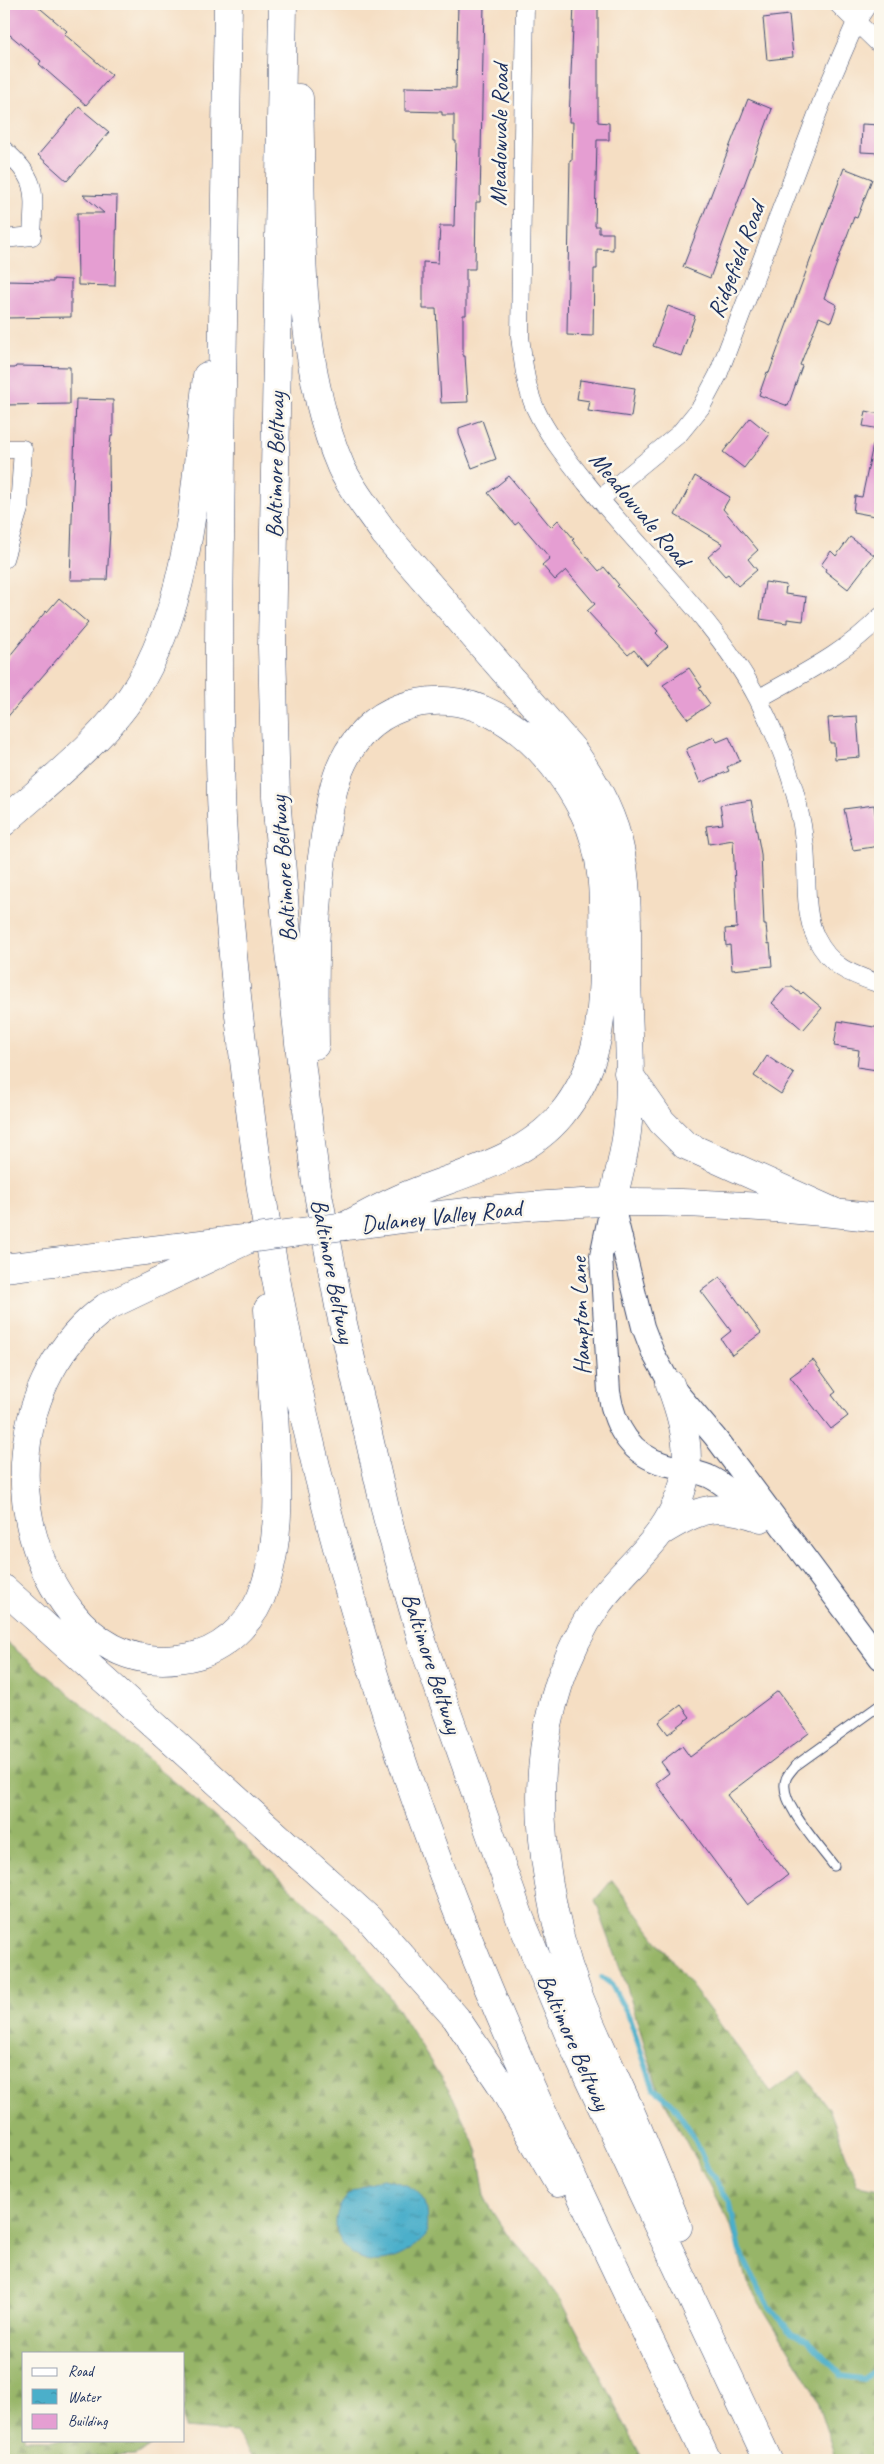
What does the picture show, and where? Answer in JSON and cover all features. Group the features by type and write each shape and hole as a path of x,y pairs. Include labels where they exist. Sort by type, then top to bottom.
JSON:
{"main road":[{"path":"217,4 226,106"},
{"path":"228,4 218,650 221,800 244,1062 261,1193 283,1316 334,1531 369,1658 418,1809 468,1940 528,2080 708,2460"},
{"name":"Baltimore Beltway","path":"283,4 272,647 276,776 286,924 316,1183 341,1315 387,1517 423,1644 520,1918 578,2054 768,2460"},
{"path":"295,4 302,177 303,276 309,336 330,435 342,468 359,497 385,534 572,749 592,778 608,807 618,840 624,873 628,1073 627,1129 612,1202"},
{"path":"4,822 109,724 132,695 162,637 176,591 193,496 225,218"},
{"name":"Dulaney Valley Road","path":"261,1193 277,1466 276,1522 271,1564 265,1588 255,1609 241,1628 206,1652 184,1658 138,1658 115,1650 100,1641 82,1626 54,1590 32,1541 25,1509 23,1478 32,1413 46,1376 61,1351 82,1325 177,1259 250,1238 345,1226 410,1206 502,1158 543,1132 560,1116 588,1070 597,1047 602,1013 603,907 601,872 585,816 553,764 528,738 502,718 479,708 458,702 414,703 393,711 374,722 359,737 343,762 331,800 322,856 314,967 316,1183"},
{"path":"628,1073 666,1127 685,1145 834,1212"},
{"name":"Dulaney Valley Road","path":"410,1206 533,1206 612,1202 723,1205 834,1212 880,1218"},
{"path":"4,1268 177,1259"},
{"path":"670,1384 682,1417 688,1444 688,1468 680,1499 661,1532 598,1604 577,1641 548,1723 542,1770 540,1817 560,1936 577,1991 640,2134 773,2460"},
{"path":"661,1532 685,1517 722,1508 737,1509 761,1518"},
{"path":"4,1589 315,1869 369,1919 416,1970 456,2018 500,2082 660,2359"}],"street":[{"name":"Meadowvale Road","path":"525,4 520,336 525,374 534,407 554,442 696,612 730,655 758,699 781,753 795,796 805,846 808,907 816,937 828,956 847,972 880,984"},
{"path":"838,4 880,45"},
{"name":"Ridgefield Road","path":"600,499 679,434 701,407 718,375 826,91 856,22 868,4"},
{"path":"4,150 16,161 29,179 34,192 32,236 4,238"},
{"path":"4,449 23,450 19,509 4,559"},
{"path":"758,699 833,656 865,633 880,617"},
{"name":"Hampton Lane","path":"612,1202 643,1327 653,1354 670,1384 716,1437 880,1658"},
{"name":"Hampton Lane","path":"612,1202 601,1256 609,1392 612,1412 618,1428 629,1442 644,1454 663,1464 688,1468 711,1478 732,1492 812,1568"}],"lane":[{"path":"834,1866 793,1810 785,1788 786,1779 795,1766 880,1705"}],"green space":[{"path":"4,1640 194,1798 343,1937 392,2000 453,2097 478,2152 486,2202 506,2233 535,2265 561,2300 643,2460 254,2460 236,2432 185,2428 185,2352 22,2352 22,2442 158,2442 135,2455 70,2458 9,2454 4,2449"},
{"path":"612,1880 771,2092 800,2070 829,2109 857,2185 880,2189 880,2460 836,2460 813,2389 747,2283 731,2226 658,2089 626,1984 595,1900"}],"water":[{"path":"382,2179 406,2185 420,2195 426,2211 426,2236 400,2255 376,2261 357,2256 342,2244 336,2226 339,2208 354,2191"}],"building":[{"path":"4,4 35,4 67,31 64,34 112,75 86,105 39,64 41,61 4,30"},
{"path":"458,4 484,4 480,202 476,202 475,269 466,269 466,315 463,315 463,356 465,356 468,402 441,403 436,309 423,309 423,262 438,263 440,226 454,226 456,141 454,141 454,115 442,115 442,112 405,111 405,87 456,88"},
{"path":"574,4 598,4 598,122 609,123 609,140 597,140 595,226 599,226 599,233 613,233 613,250 597,249 597,269 594,269 593,336 567,335 570,160 572,160 573,122 569,122"},
{"path":"789,15 793,57 767,60 763,18"},
{"path":"748,99 772,109 710,278 683,267"},
{"path":"79,107 109,132 67,181 38,155"},
{"path":"862,124 880,125 880,153 861,152"},
{"path":"844,168 872,179 857,218 854,217 824,298 837,305 831,322 819,317 800,365 802,366 788,406 759,395 767,372 769,373"},
{"path":"83,195 117,196 115,286 78,285 77,213 104,213"},
{"path":"53,279 71,280 71,317 4,318 4,281 53,282"},
{"path":"668,306 695,316 681,356 653,346"},
{"path":"16,366 70,367 70,404 4,405 4,368 15,368"},
{"path":"580,380 635,388 631,417 588,411 590,401 577,399"},
{"path":"76,399 113,400 113,436 111,436 109,454 110,531 107,580 70,580"},
{"path":"866,411 880,414 880,429 863,426"},
{"path":"750,418 770,434 744,468 723,452"},
{"path":"482,420 496,459 472,468 459,434 459,428"},
{"path":"873,445 880,445 880,517 853,512 855,496 862,497"},
{"path":"509,476 551,527 558,520 574,539 572,540 599,571 604,567 619,585 617,586 658,631 656,633 668,646 647,665 634,650 628,655 587,611 595,604 566,570 555,580 542,565 550,558 519,522 515,525 488,493"},
{"path":"695,476 730,497 723,509 758,550 748,559 757,570 738,586 728,574 725,576 708,557 723,544 675,515"},
{"path":"850,537 874,555 848,589 825,571 826,569 821,565 831,551 836,556"},
{"path":"765,582 786,585 785,594 806,597 803,621 787,619 787,623 760,619"},
{"path":"59,598 88,623 4,721 4,663 46,611"},
{"path":"689,668 702,687 699,688 710,704 688,719 663,685"},
{"path":"857,716 860,757 835,759 834,743 830,743 828,718"},
{"path":"714,737 717,742 729,737 740,761 727,767 729,771 700,783 686,749"},
{"path":"751,800 761,854 764,925 766,925 768,944 770,943 772,966 732,970 730,945 726,946 725,929 737,928 733,840 709,844 706,826 723,824 720,805"},
{"path":"874,805 880,846 853,850 844,809"},
{"path":"786,987 792,987 801,994 803,992 822,1008 803,1030 772,1003"},
{"path":"838,1021 880,1028 877,1070 857,1067 859,1050 834,1046"},
{"path":"767,1056 794,1074 781,1094 754,1076"},
{"path":"720,1277 761,1333 732,1355 721,1339 731,1331 701,1291"},
{"path":"813,1360 836,1392 832,1395 848,1416 831,1429 790,1377"},
{"path":"778,1691 809,1733 727,1795 788,1875 747,1905 656,1783 669,1773 661,1762 682,1746 690,1757"},
{"path":"681,1705 690,1717 668,1734 659,1722"}],"waterway":[{"path":"602,1977 611,1984 629,2017 654,2089 671,2102 692,2133 708,2169 730,2202 739,2249 756,2284 770,2307 792,2334 808,2340 842,2376 863,2379 880,2367"}]}
